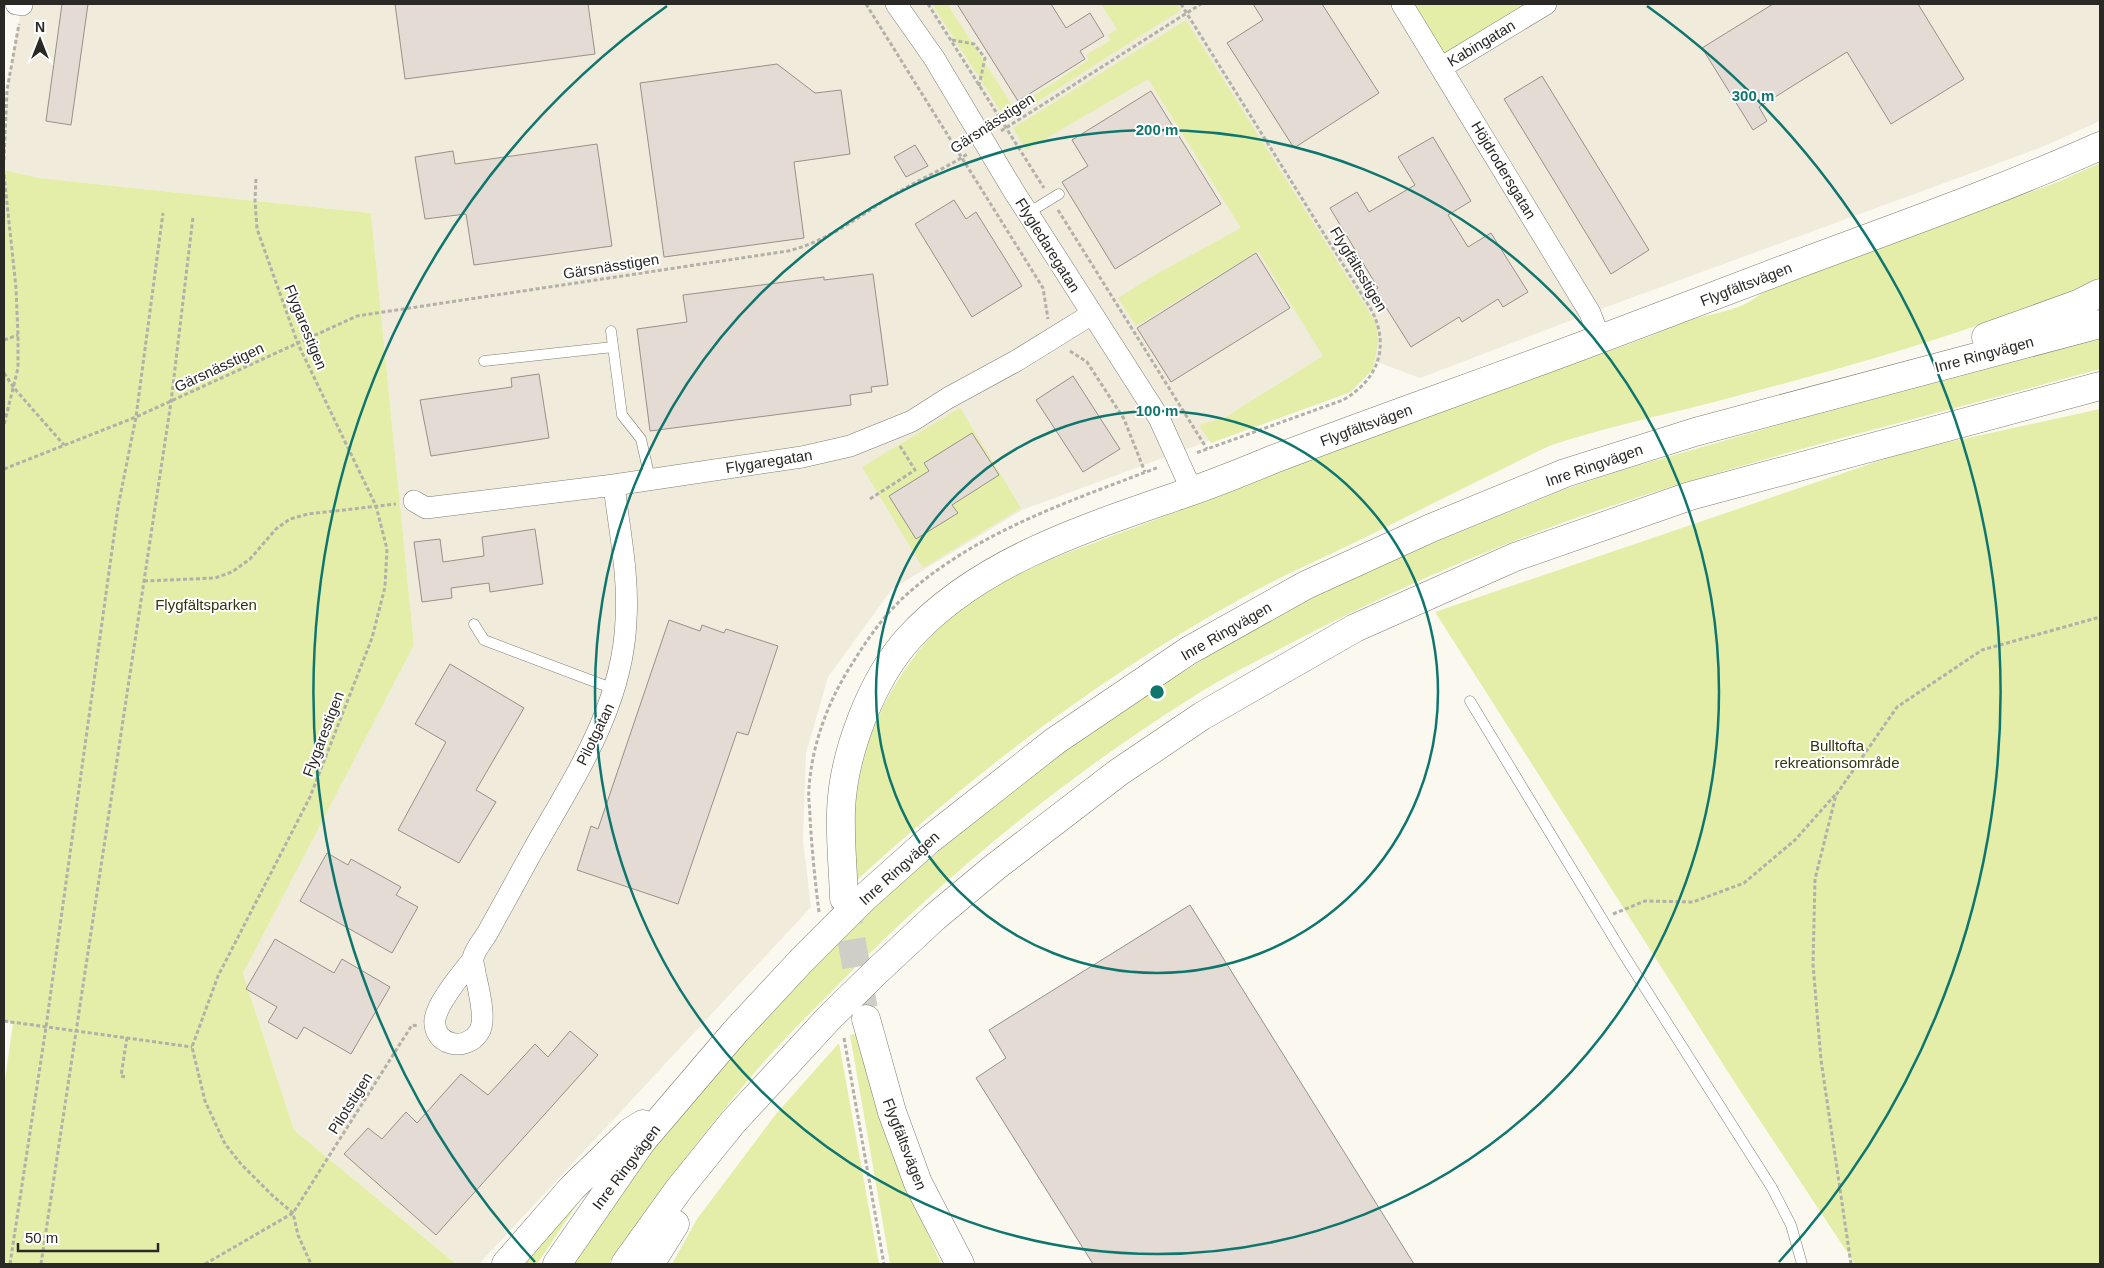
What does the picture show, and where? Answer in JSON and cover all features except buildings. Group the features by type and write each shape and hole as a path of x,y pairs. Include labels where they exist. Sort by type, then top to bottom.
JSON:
{"main road":[{"name":"Flygfältsvägen","path":"844,898 841,810 850,752 876,687 907,641 939,608 980,580 1030,553 1127,513 1192,491 2043,172 2100,146"},
{"path":"1823,397 1909,363 2020,325 2100,293"},
{"name":"Inre Ringvägen","path":"556,1264 642,1141 735,1032 800,961 864,898 930,840 1055,741 1188,651 1306,585 1431,528 1565,473 1694,432 2100,324"},
{"path":"626,1264 679,1189 772,1078 876,972 935,917 996,867 1119,772 1195,721 1355,628 1515,557 1690,496 2100,386"},
{"name":"Flygfältsvägen","path":"866,1019 892,1112 918,1183 960,1264"},
{"path":"650,1264 697,1192 760,1114 772,1078"},
{"path":"506,1264 572,1188 630,1132 676,1103"}],"street":[{"name":"Flygledaregatan","path":"896,4 934,58 1028,212 1159,418 1192,491"},
{"name":"Höjdrodersgatan","path":"1402,4 1590,313 1600,339"},
{"name":"Kabingatan","path":"1442,67 1546,4"},
{"name":"Flygaregatan","path":"414,502 426,508 614,485 802,457 850,446 912,421 948,398 1016,361 1092,314"},
{"name":"Pilotgatan","path":"436,1028 437,1013 473,959 596,738 614,689 622,657 626,620 623,561 614,485"},
{"path":"436,1028 440,1038 451,1044 465,1043 479,1032 482,1020 473,959"}],"lane":[{"path":"1028,212 1055,197"},
{"path":"611,331 622,415 641,439 650,479"},
{"path":"484,361 613,347"},
{"path":"474,624 484,640 614,689"},
{"path":"1470,701 1602,918 1772,1188 1791,1225 1802,1264"}],"path":[{"path":"4,160 6,89 19,4"},
{"path":"866,4 1044,288 1052,338 1087,362 1124,419 1145,472"},
{"path":"928,4 1006,128 1055,197 1207,449"},
{"name":"Flygfältsstigen","path":"1177,460 1343,400 1370,379 1375,371 1381,350 1379,325 1372,311 1289,174 1181,4"},
{"path":"1187,12 1201,4"},
{"name":"Gärsnässtigen","path":"4,469 171,402 357,316 788,251 807,246 834,233 902,190 961,158 1187,12"},
{"path":"951,40 974,44 984,58 979,86"},
{"path":"4,175 5,204 16,288 18,335 18,368 4,425"},
{"name":"Flygarestigen","path":"192,1047 218,976 310,797 372,638 385,586 388,549 376,506 298,344 257,229 256,179"},
{"path":"10,1264 46,1027 118,507 136,417 163,214"},
{"path":"41,1264 171,402 193,217"},
{"path":"4,340 18,335"},
{"path":"4,373 14,388 64,445"},
{"path":"870,499 915,470 891,431"},
{"path":"144,581 215,578 232,572 244,563 276,529 290,519 308,514 414,502"},
{"path":"1602,918 1645,901 1693,902 1744,883 1795,840 1836,794 1898,707 1982,650 2100,617"},
{"path":"1836,794 1815,879 1813,964 1821,1060 1851,1264"},
{"path":"4,1021 192,1047 206,1101 225,1144 240,1164 293,1213 298,1235 311,1264"},
{"name":"Pilotstigen","path":"293,1213 412,1025 436,1028"},
{"path":"125,1077 121,1076 127,1037"},
{"path":"844,1038 884,1264"},
{"path":"205,1264 293,1213"}],"shaded area":[{"path":"22,4 2100,4 2100,121 2042,147 1590,313 1420,378 1377,362 1331,396 1022,510 892,589 828,677 806,753 803,841 811,907 479,1264 456,1264 294,1130 243,972 414,645 371,213 39,178 4,170 7,90"}],"green space":[{"path":"932,4 947,4 1014,108 1089,60 1086,55 1111,40 1108,35 1117,29 1101,4 1177,4 1181,10 1007,121"},
{"path":"1407,4 1536,4 1443,61"},
{"path":"1186,20 1376,323 1378,342 1373,369 1351,392 1211,443 1199,425 1226,417 1323,356 1258,251 1136,326 1118,298 1153,276 1241,228 1148,79 1026,150 1013,128"},
{"path":"2100,163 2100,279 2005,316 1909,348 1812,376 1610,428 1549,446 1257,590 1140,659 1040,728 992,765 945,803 856,881 854,828 859,779 872,732 881,710 906,668 944,623 998,585 1089,544 1492,392 1635,342 1686,321 1736,308 1751,301 1773,286 2058,182"},
{"name":"Flygfältsparken","path":"4,170 39,178 371,213 414,645 243,973 294,1130 456,1264 4,1264 4,1087 13,1023 4,1021"},
{"path":"2100,339 2100,369 1769,458 1638,497 1573,519 1466,560 1396,591 1293,642 1203,690 1095,763 1050,797 1005,832 919,907 814,1009 760,1066 695,1146 608,1264 572,1264 661,1137 769,1013 888,893 1048,762 1118,713 1239,637 1362,572 1568,488 1626,469 1792,421"},
{"path":"960,408 1021,508 923,568 862,467"},
{"name":"Bulltofta rekreationsområde","path":"2100,409 2100,1264 1855,1264 1737,1086 1435,612 1908,451"},
{"path":"856,1034 886,1137 941,1264 890,1264 850,1035"},
{"path":"839,1043 879,1264 672,1264 697,1219 776,1114"},
{"path":"597,1175 537,1264 517,1264"}],"tunnel":[{"path":"844,898 864,1010"}]}
